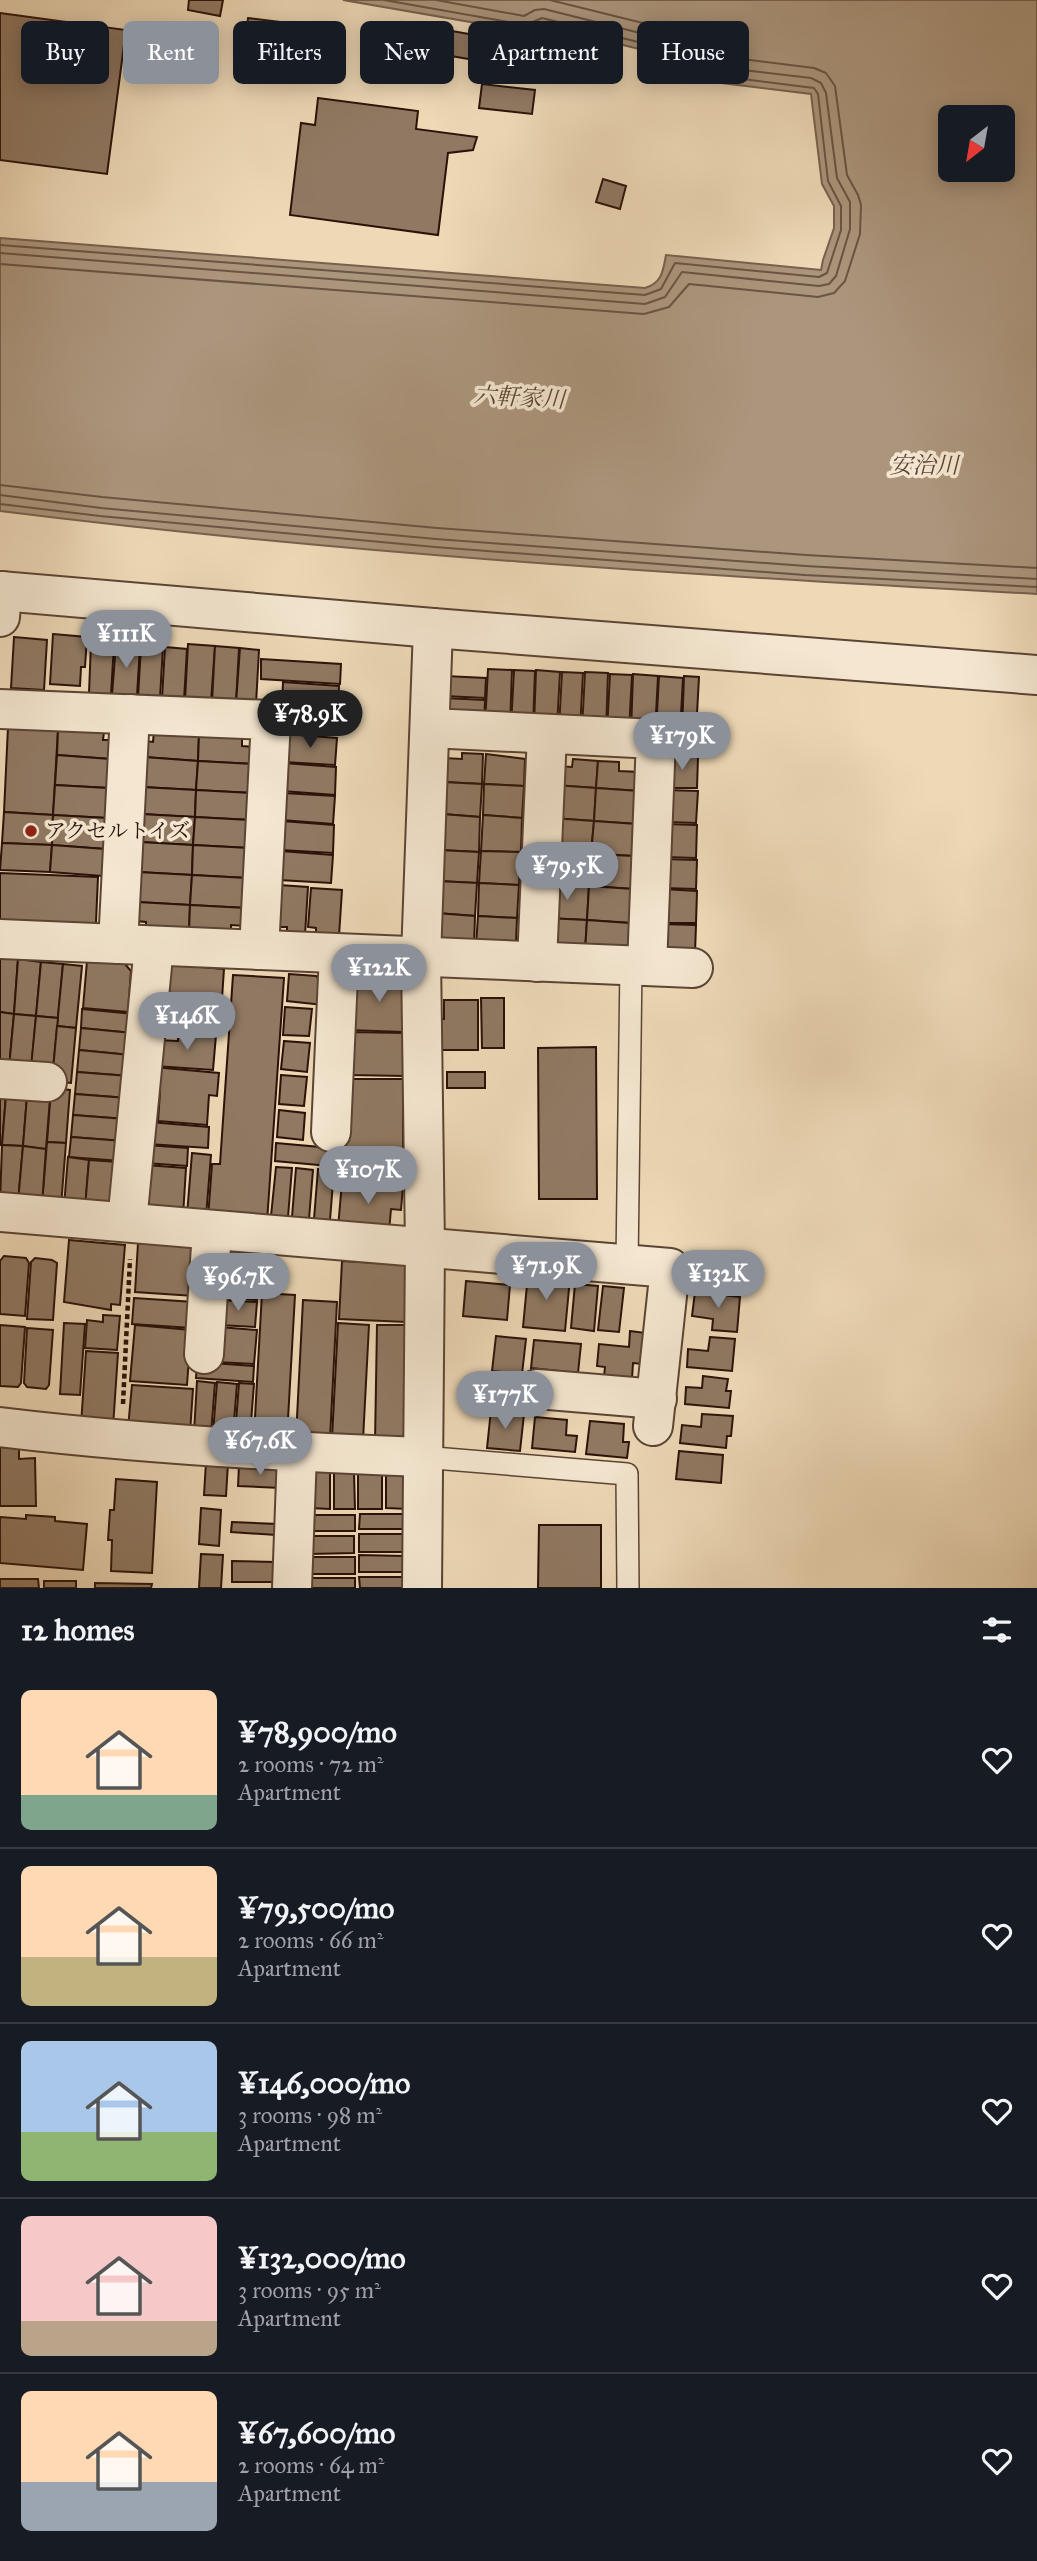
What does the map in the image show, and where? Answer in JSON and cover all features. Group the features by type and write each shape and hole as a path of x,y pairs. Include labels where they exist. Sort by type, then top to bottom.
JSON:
{"street":[{"path":"1,600 433,628 1037,675"},
{"path":"422,1588 425,1247 421,957 433,628"},
{"path":"0,709 271,720 259,950"},
{"path":"130,715 136,945 130,1223"},
{"path":"430,728 656,739 639,966"},
{"path":"537,962 547,734"},
{"path":"0,939 693,968"},
{"path":"331,1132 339,954"},
{"path":"0,1079 47,1082"},
{"path":"0,1212 670,1268 655,1413 537,1389"},
{"path":"204,1354 212,1231"},
{"path":"0,1427 121,1441 297,1453 422,1457"},
{"path":"292,1588 297,1453"}],"lane":[{"path":"627,1264 639,966"},
{"path":"422,1457 627,1474 628,1588"}],"path":[{"path":"121,1441 130,1223"}],"water":[{"path":"343,0 1037,0 1037,594 518,562 258,539 0,511 0,238 645,288 658,280 666,255 821,270 834,228 834,206 822,184 811,94 730,84 749,84 749,21 637,21 637,48 623,45 623,21 468,22"}],"building":[{"path":"189,0 223,0 220,16 188,10"},
{"path":"0,13 59,21 21,21 21,84 109,84 109,28 123,30 123,53 107,174 0,160"},
{"path":"248,18 273,21 248,21"},
{"path":"454,31 468,34 468,59 454,57"},
{"path":"482,84 535,90 532,114 479,108"},
{"path":"318,98 418,111 416,129 477,137 473,150 448,153 438,235 290,215 301,123 315,125"},
{"path":"603,179 626,186 620,209 596,202"},
{"path":"53,634 87,637 85,667 81,667 80,686 50,684"},
{"path":"14,637 47,640 44,690 11,688"},
{"path":"91,643 114,644 111,695 89,693"},
{"path":"116,644 140,646 137,696 112,695"},
{"path":"188,644 215,646 211,702 185,700"},
{"path":"141,646 163,647 160,698 138,697"},
{"path":"215,646 239,648 236,703 212,702"},
{"path":"165,647 187,649 184,700 162,698"},
{"path":"240,648 259,650 256,704 236,703"},
{"path":"261,659 341,664 340,684 261,679"},
{"path":"488,669 512,670 510,726 485,724"},
{"path":"514,670 535,671 533,726 511,726"},
{"path":"536,670 560,672 557,727 534,726"},
{"path":"562,672 583,673 580,729 559,728"},
{"path":"585,672 608,673 606,731 582,729"},
{"path":"610,674 632,675 629,731 607,730"},
{"path":"633,674 658,676 655,733 631,732"},
{"path":"445,676 486,678 485,698 444,696"},
{"path":"659,676 683,678 680,733 656,731"},
{"path":"684,676 699,677 696,733 682,732"},
{"path":"283,682 339,686 338,709 282,705"},
{"path":"444,698 485,700 484,725 442,723"},
{"path":"287,707 339,710 337,735 285,732"},
{"path":"8,727 58,730 53,815 4,812"},
{"path":"58,730 104,732 103,740 111,740 110,759 57,755"},
{"path":"154,731 199,734 198,761 144,757 145,741 153,742"},
{"path":"199,734 242,736 242,746 254,747 253,764 198,761"},
{"path":"285,734 337,738 335,765 283,762"},
{"path":"667,734 697,735 697,755 667,755"},
{"path":"462,753 483,754 482,784 443,782 444,758 462,759"},
{"path":"486,754 525,759 524,786 484,784"},
{"path":"57,755 110,759 108,788 55,785"},
{"path":"666,756 698,757 697,788 666,788"},
{"path":"144,757 198,761 196,790 142,787"},
{"path":"573,759 598,761 596,788 554,785 556,766 572,767"},
{"path":"198,761 253,764 252,793 196,790"},
{"path":"598,761 619,762 619,771 640,772 639,791 596,788"},
{"path":"284,763 336,767 335,795 282,791"},
{"path":"443,782 482,784 480,817 442,814"},
{"path":"484,784 524,786 522,818 483,815"},
{"path":"55,785 108,788 107,818 53,815"},
{"path":"554,785 596,788 594,821 552,818"},
{"path":"142,787 196,790 195,817 141,814"},
{"path":"596,788 639,791 637,824 594,821"},
{"path":"196,790 252,793 250,820 195,817"},
{"path":"666,790 698,791 696,823 665,822"},
{"path":"283,793 335,796 333,824 281,820"},
{"path":"4,812 53,815 52,845 2,843"},
{"path":"141,814 195,817 193,845 140,842"},
{"path":"442,814 480,817 479,852 439,850"},
{"path":"53,815 107,818 105,849 52,845"},
{"path":"483,815 522,818 521,852 481,851"},
{"path":"195,817 250,820 249,848 193,845"},
{"path":"552,818 594,821 591,854 550,851"},
{"path":"282,821 334,825 333,853 280,850"},
{"path":"594,821 637,824 635,856 591,854"},
{"path":"665,824 697,825 696,858 664,857"},
{"path":"140,842 193,845 192,875 138,872"},
{"path":"2,843 52,845 50,872 0,870"},
{"path":"52,845 105,849 103,876 50,872"},
{"path":"193,845 249,848 247,878 192,875"},
{"path":"439,850 479,852 477,883 438,881"},
{"path":"281,851 333,855 331,883 279,880"},
{"path":"481,851 521,852 519,885 479,883"},
{"path":"550,851 591,854 589,886 548,883"},
{"path":"591,854 635,856 633,889 589,886"},
{"path":"664,859 697,860 696,889 663,888"},
{"path":"138,872 192,875 190,905 137,902"},
{"path":"0,873 98,877 96,922 92,926 3,923 0,919"},
{"path":"192,875 247,878 246,908 190,905"},
{"path":"438,881 477,883 475,916 436,913"},
{"path":"479,883 519,885 517,918 478,916"},
{"path":"548,883 589,886 587,920 546,918"},
{"path":"279,885 308,887 305,935 287,933 287,927 277,927"},
{"path":"589,886 633,889 630,923 587,920"},
{"path":"311,888 342,890 339,936 316,935 316,928 308,927"},
{"path":"663,889 697,891 696,923 662,923"},
{"path":"137,902 190,905 189,932 146,930 146,922 136,921"},
{"path":"190,905 246,908 245,926 231,925 231,934 189,932"},
{"path":"436,913 475,916 474,946 446,942 435,935"},
{"path":"478,916 517,918 516,943 476,946"},
{"path":"546,918 587,920 585,951 549,945"},
{"path":"587,920 630,923 629,946 585,951"},
{"path":"662,924 696,925 695,953 661,952"},
{"path":"0,958 18,959 14,1014 0,1012"},
{"path":"18,959 41,962 36,1016 14,1014"},
{"path":"87,961 125,964 131,971 128,1012 83,1008"},
{"path":"41,962 63,964 58,1018 36,1016"},
{"path":"63,964 82,966 76,1028 57,1026"},
{"path":"165,964 224,969 221,1013 208,1011 207,1029 161,1025"},
{"path":"289,974 316,976 325,984 323,1005 287,1001"},
{"path":"233,975 284,978 267,1222 208,1218 212,1164 220,1164"},
{"path":"353,975 409,979 405,1032 348,1030"},
{"path":"481,998 504,998 504,1048 482,1048"},
{"path":"444,1000 478,1000 478,1050 436,1050 436,1019 444,1019"},
{"path":"285,1007 312,1009 309,1036 283,1035"},
{"path":"82,1009 134,1014 132,1033 81,1028"},
{"path":"0,1012 14,1014 9,1068 0,1067"},
{"path":"14,1014 36,1016 31,1071 9,1068"},
{"path":"36,1016 58,1018 53,1069 31,1067"},
{"path":"57,1026 76,1028 71,1083 52,1081"},
{"path":"81,1028 132,1033 130,1055 79,1050"},
{"path":"178,1032 216,1035 213,1070 155,1066 158,1040 178,1041"},
{"path":"349,1032 406,1033 405,1076 348,1075"},
{"path":"284,1041 310,1043 307,1072 281,1069"},
{"path":"596,1047 597,1199 539,1199 538,1048"},
{"path":"79,1050 130,1055 129,1076 77,1072"},
{"path":"153,1067 219,1073 217,1096 209,1095 207,1125 158,1121 160,1092 151,1092"},
{"path":"77,1072 129,1076 127,1098 75,1094"},
{"path":"447,1072 485,1072 485,1088 447,1088"},
{"path":"281,1075 307,1077 304,1106 279,1104"},
{"path":"343,1079 403,1079 403,1149 343,1149"},
{"path":"51,1088 70,1090 66,1143 47,1142"},
{"path":"0,1094 6,1095 2,1145 0,1145"},
{"path":"75,1094 127,1098 125,1119 73,1115"},
{"path":"6,1095 27,1096 23,1146 2,1145"},
{"path":"27,1096 50,1098 46,1149 23,1146"},
{"path":"279,1110 305,1113 303,1140 277,1137"},
{"path":"73,1115 125,1119 123,1141 71,1137"},
{"path":"149,1122 209,1127 208,1148 148,1144"},
{"path":"71,1137 123,1141 121,1161 69,1157"},
{"path":"47,1142 66,1143 61,1206 42,1204"},
{"path":"276,1143 331,1148 329,1166 275,1161"},
{"path":"2,1145 23,1146 18,1202 0,1201"},
{"path":"146,1145 188,1148 187,1166 145,1163"},
{"path":"23,1146 46,1149 42,1204 18,1202"},
{"path":"344,1149 406,1155 403,1186 342,1182"},
{"path":"192,1153 211,1155 206,1217 187,1215"},
{"path":"68,1157 89,1160 85,1208 64,1206"},
{"path":"89,1160 117,1162 113,1199 104,1209 85,1208"},
{"path":"145,1165 186,1168 183,1216 141,1212"},
{"path":"276,1167 292,1168 288,1217 271,1216"},
{"path":"296,1168 313,1170 309,1219 292,1217"},
{"path":"318,1169 334,1170 330,1220 314,1219"},
{"path":"342,1182 403,1186 401,1210 391,1209 389,1232 338,1228"},
{"path":"69,1240 125,1245 120,1305 111,1304 111,1310 64,1302"},
{"path":"138,1243 197,1247 194,1296 135,1292"},
{"path":"224,1248 243,1250 240,1299 221,1298"},
{"path":"245,1250 260,1251 257,1300 242,1299"},
{"path":"4,1256 26,1258 29,1263 25,1316 0,1314 0,1261"},
{"path":"35,1258 57,1263 53,1320 27,1319 31,1262"},
{"path":"342,1261 409,1265 406,1322 339,1319"},
{"path":"528,1274 570,1278 565,1331 523,1327"},
{"path":"466,1281 510,1285 507,1320 463,1316"},
{"path":"575,1284 598,1286 594,1331 571,1328"},
{"path":"603,1286 624,1288 619,1332 598,1330"},
{"path":"695,1292 740,1297 737,1332 712,1330 713,1319 692,1316"},
{"path":"262,1293 295,1295 287,1437 254,1435"},
{"path":"134,1298 194,1302 192,1328 132,1324"},
{"path":"220,1300 257,1302 255,1327 219,1325"},
{"path":"303,1300 337,1302 330,1439 296,1437"},
{"path":"103,1315 120,1316 117,1350 85,1348 87,1320 103,1322"},
{"path":"64,1323 85,1324 80,1395 60,1394"},
{"path":"338,1323 369,1325 363,1440 332,1438"},
{"path":"0,1325 25,1327 21,1383 18,1387 0,1386"},
{"path":"135,1325 191,1330 187,1385 130,1381"},
{"path":"377,1325 408,1325 407,1432 395,1443 375,1443"},
{"path":"219,1327 257,1330 254,1364 216,1362"},
{"path":"27,1328 53,1330 49,1385 46,1389 27,1387 24,1383"},
{"path":"630,1331 646,1333 643,1364 633,1363 632,1379 604,1376 605,1367 597,1366 599,1344 629,1347"},
{"path":"496,1336 526,1339 522,1374 492,1371"},
{"path":"710,1337 735,1339 732,1371 687,1367 688,1349 708,1351"},
{"path":"534,1340 581,1344 578,1373 531,1368"},
{"path":"86,1351 118,1353 113,1427 81,1425"},
{"path":"197,1362 254,1366 253,1382 196,1378"},
{"path":"703,1376 728,1379 726,1391 731,1391 729,1408 685,1404 686,1387 702,1388"},
{"path":"197,1381 215,1383 211,1434 194,1433"},
{"path":"217,1382 237,1384 233,1434 213,1433"},
{"path":"239,1383 254,1384 250,1435 235,1435"},
{"path":"132,1385 193,1389 190,1433 128,1428"},
{"path":"491,1410 524,1414 520,1451 487,1448"},
{"path":"702,1414 733,1416 731,1436 727,1436 726,1448 680,1443 682,1425 701,1427"},
{"path":"535,1417 567,1420 566,1435 577,1436 575,1452 532,1448"},
{"path":"590,1421 624,1424 623,1442 629,1442 627,1458 586,1454"},
{"path":"0,1447 19,1447 19,1459 35,1458 36,1506 0,1506"},
{"path":"679,1451 723,1455 721,1483 676,1479"},
{"path":"206,1462 228,1463 226,1496 204,1495"},
{"path":"239,1465 282,1468 280,1488 238,1486"},
{"path":"309,1470 330,1470 330,1509 309,1508"},
{"path":"386,1471 408,1471 408,1509 386,1508"},
{"path":"334,1472 354,1472 355,1509 334,1509"},
{"path":"358,1472 382,1472 382,1509 358,1509"},
{"path":"116,1479 157,1482 152,1573 111,1571 112,1540 108,1540"},
{"path":"201,1508 221,1510 219,1546 199,1544"},
{"path":"360,1514 409,1514 409,1529 359,1529"},
{"path":"26,1515 55,1517 55,1521 87,1524 83,1570 0,1563 0,1517 26,1519"},
{"path":"309,1515 355,1515 355,1531 309,1531"},
{"path":"232,1522 277,1524 276,1535 231,1532"},
{"path":"539,1525 601,1525 601,1588 538,1588"},
{"path":"359,1534 408,1534 409,1552 359,1552"},
{"path":"308,1536 354,1536 354,1553 309,1554"},
{"path":"201,1554 223,1555 221,1588 199,1588"},
{"path":"359,1555 405,1556 405,1572 359,1572"},
{"path":"309,1557 355,1557 355,1574 309,1574"},
{"path":"232,1561 275,1562 275,1582 232,1582"},
{"path":"359,1577 408,1577 408,1588 360,1588"},
{"path":"307,1578 355,1578 355,1588 307,1588"},
{"path":"0,1579 38,1579 39,1588 0,1588"},
{"path":"44,1581 76,1581 76,1588 44,1588"},
{"path":"95,1583 152,1584 151,1588 95,1588"}],"place":[{"name":"アクセルトイズ","path":"31,831"}],"water label":[{"name":"六軒家川","path":"519,397"},
{"name":"安治川","path":"924,465"}]}
